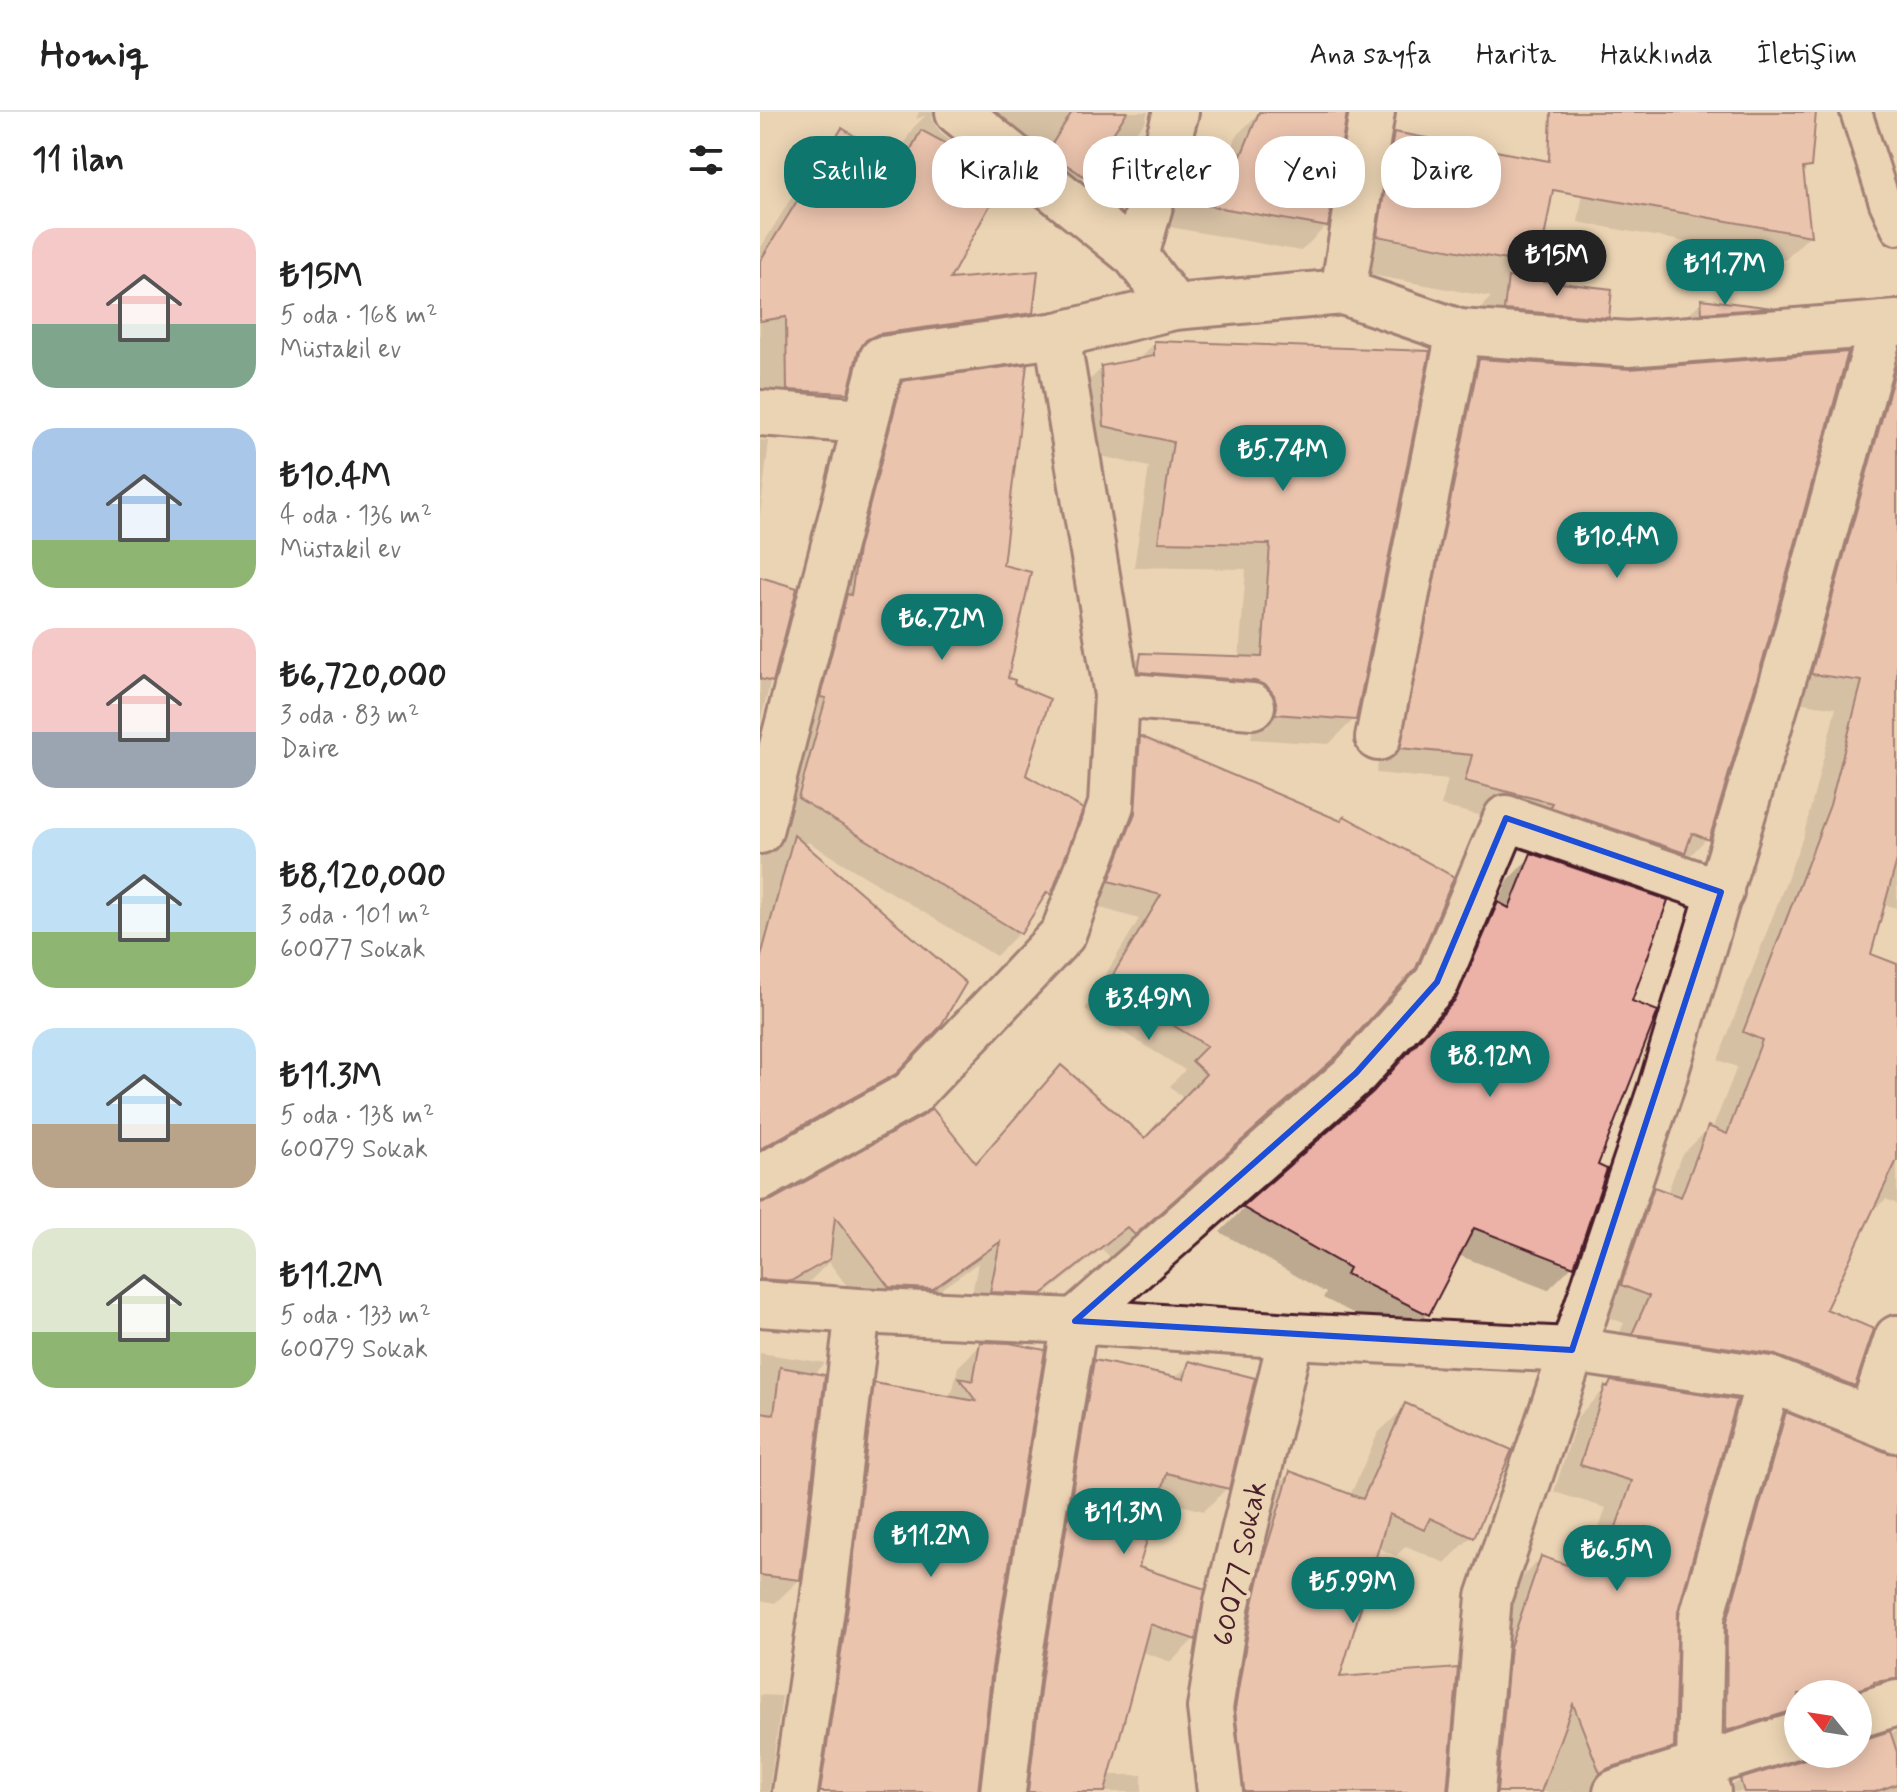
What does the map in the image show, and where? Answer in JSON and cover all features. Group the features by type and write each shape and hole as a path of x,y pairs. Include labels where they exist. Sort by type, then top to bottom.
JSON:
{"street":[{"path":"958,112 1136,256 1174,307"},
{"path":"1136,256 1176,112"},
{"path":"1343,292 1372,112"},
{"path":"760,831 882,359 1057,335 1174,307 1343,292 1459,332 1628,344 1890,323 1660,1091 1489,1597 1472,1792"},
{"path":"1378,738 1459,332"},
{"path":"760,1178 911,1094 1063,934 1111,805 1117,695 1057,335"},
{"path":"760,413 865,421"},
{"path":"1117,695 1252,706"},
{"path":"1003,1792 1017,1672 1075,1321 1356,1073 1437,982 1506,818 1721,892"},
{"path":"760,1304 1572,1350 1769,1379 1884,1425 1897,1338"},
{"path":"795,1792 823,1602 858,1311"},
{"name":"60077 Sokak","path":"1220,1792 1210,1708 1227,1603 1291,1336"},
{"path":"1703,1779 1702,1617 1769,1379"},
{"path":"1872,1711 1897,1703"},
{"path":"1616,1792 1703,1779 1784,1741"}],"lane":[{"path":"1856,112 1885,203 1897,229"}],"highlighted area":[{"path":"1506,818 1721,892 1572,1350 1075,1321 1356,1073 1437,982"}],"building":[{"path":"1072,112 1127,112 1111,136 1083,136 1083,176 1067,165 1067,136 1057,136"},
{"path":"1259,112 1347,112 1343,136 1255,136 1255,208 1331,208 1328,227 1221,208 1239,208 1239,161"},
{"path":"1551,112 1816,112 1811,167 1803,168 1811,236 1553,190 1539,266 1377,236 1382,208 1501,208 1501,152 1549,161"},
{"path":"842,128 855,136 837,136"},
{"path":"921,130 932,136 932,208 988,208 950,279 1038,271 1033,313 878,334 866,340 858,352 848,393 787,390 786,317 760,321 760,261 793,208 916,208 916,139"},
{"path":"1394,132 1415,136 1393,136"},
{"path":"1508,277 1612,289 1609,318 1504,310"},
{"path":"1701,299 1773,308 1702,313"},
{"path":"1154,341 1430,351 1356,720 1275,714 1274,695 1267,686 1255,681 1138,672 1141,653 1262,657 1270,544 1158,542 1173,442 1104,426 1101,366 1154,356"},
{"path":"1848,352 1767,646 1709,840 1692,833 1685,853 1550,807 1552,803 1465,781 1472,755 1400,748 1479,359 1630,369"},
{"path":"1027,364 1003,565 1031,572 1008,678 1015,680 1014,684 1050,699 1026,775 1083,809 1051,895 1047,892 1021,934 798,798 826,698 820,697 847,594 851,595 858,550 902,381"},
{"path":"1897,364 1897,860 1871,954 1897,964 1897,1160 1826,1309 1874,1329 1855,1386 1773,1354 1632,1334 1649,1296 1621,1285 1654,1187 1681,1197 1708,1126 1727,1134 1762,1040 1743,1032 1830,805 1862,681 1811,674"},
{"path":"760,577 797,588 773,682 760,679"},
{"path":"1140,736 1341,821 1344,816 1454,877 1416,968 1338,1055 1135,1235 1127,1227 1042,1294 990,1292 1000,1242 933,1289 889,1287 835,1217 830,1259 791,1281 760,1279 760,1203 772,1200 923,1116 932,1108 976,1163 1061,1065 1145,1138 1206,1074 1192,1061 1207,1046 1107,985 1161,895 1109,881 1135,813"},
{"path":"794,835 966,983 940,1027 896,1074 760,1149 760,960"},
{"path":"1531,853 1668,900 1632,1001 1658,1011 1598,1165 1607,1169 1574,1267 1474,1228 1429,1315 1346,1274 1349,1268 1242,1207 1373,1092 1456,999 1498,902 1509,908"},
{"path":"980,1342 1010,1343 1045,1350 992,1668 978,1792 820,1792 848,1606 874,1383 976,1401 959,1378 973,1381"},
{"path":"1094,1360 1184,1379 1189,1361 1255,1378 1229,1489 1167,1473 1139,1567 1205,1589 1196,1640 1150,1624 1105,1792 1028,1792 1042,1675"},
{"path":"780,1367 825,1375 800,1580 760,1575 760,1412 774,1414"},
{"path":"1611,1381 1737,1400 1678,1611 1674,1748 1600,1773 1573,1704 1541,1792 1497,1792 1510,1647 1541,1556 1599,1576 1632,1481 1580,1465 1605,1386 1608,1387"},
{"path":"1405,1403 1512,1450 1474,1538 1430,1518 1424,1530 1389,1514 1340,1677 1458,1668 1447,1792 1244,1792 1235,1709 1252,1608 1290,1471 1363,1499"},
{"path":"1786,1412 1897,1454 1897,1679 1872,1685 1872,1680 1784,1680 1784,1713 1726,1731 1727,1621"},
{"path":"1890,1731 1897,1752 1897,1784 1875,1792 1744,1792 1740,1779 1784,1765 1784,1768 1872,1768 1872,1737"}]}
